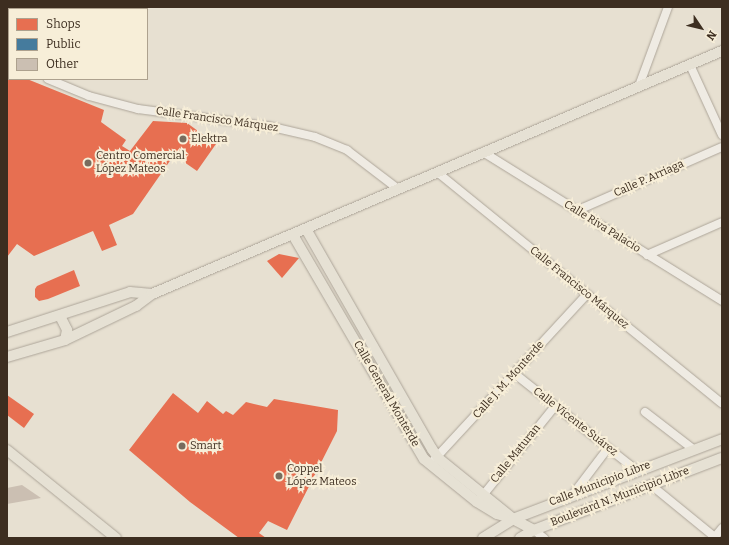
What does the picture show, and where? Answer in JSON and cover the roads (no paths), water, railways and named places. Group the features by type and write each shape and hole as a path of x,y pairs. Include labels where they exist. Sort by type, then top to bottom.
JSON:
{"main road":[{"path":"7,357 65,340 136,306 152,294 722,51"},
{"name":"Calle General Monterde","path":"306,229 426,441 438,458 484,493 513,519"},
{"name":"Calle General Monterde","path":"293,235 411,439 429,465 478,502 498,514 513,519 534,530"},
{"path":"7,332 130,292 152,294"},
{"path":"60,316 67,330 65,340"},
{"name":"Calle Municipio Libre","path":"482,538 513,519 574,493 722,439"},
{"path":"7,450 116,538"},
{"name":"Boulevard N. Municipio Libre","path":"520,538 534,530 722,458"}],"street":[{"path":"639,86 668,7"},
{"path":"690,65 722,135"},
{"name":"Calle Francisco Márquez","path":"50,80 89,96 138,109 268,126 315,137 347,150 398,189"},
{"name":"Calle P. Arriaga","path":"576,211 722,147"},
{"name":"Calle Riva Palacio","path":"483,152 722,301"},
{"name":"Calle Francisco Márquez","path":"437,172 722,404"},
{"path":"647,255 722,222"},
{"name":"Calle J. M. Monterde","path":"429,465 438,458 587,294"},
{"name":"Calle Vicente Suárez","path":"514,374 636,470"},
{"name":"Calle Maturan","path":"478,502 555,406"},
{"path":"645,412 693,449"},
{"path":"574,493 608,448"},
{"path":"650,485 715,538 722,528"},
{"name":"Calle General Monterde","path":"534,530 544,538"}],"place":[{"name":"Elektra","path":"183,139"},
{"name":"Centro Comercial López Mateos","path":"88,163"},
{"name":"Smart","path":"182,446"},
{"name":"Coppel López Mateos","path":"279,476"}]}
